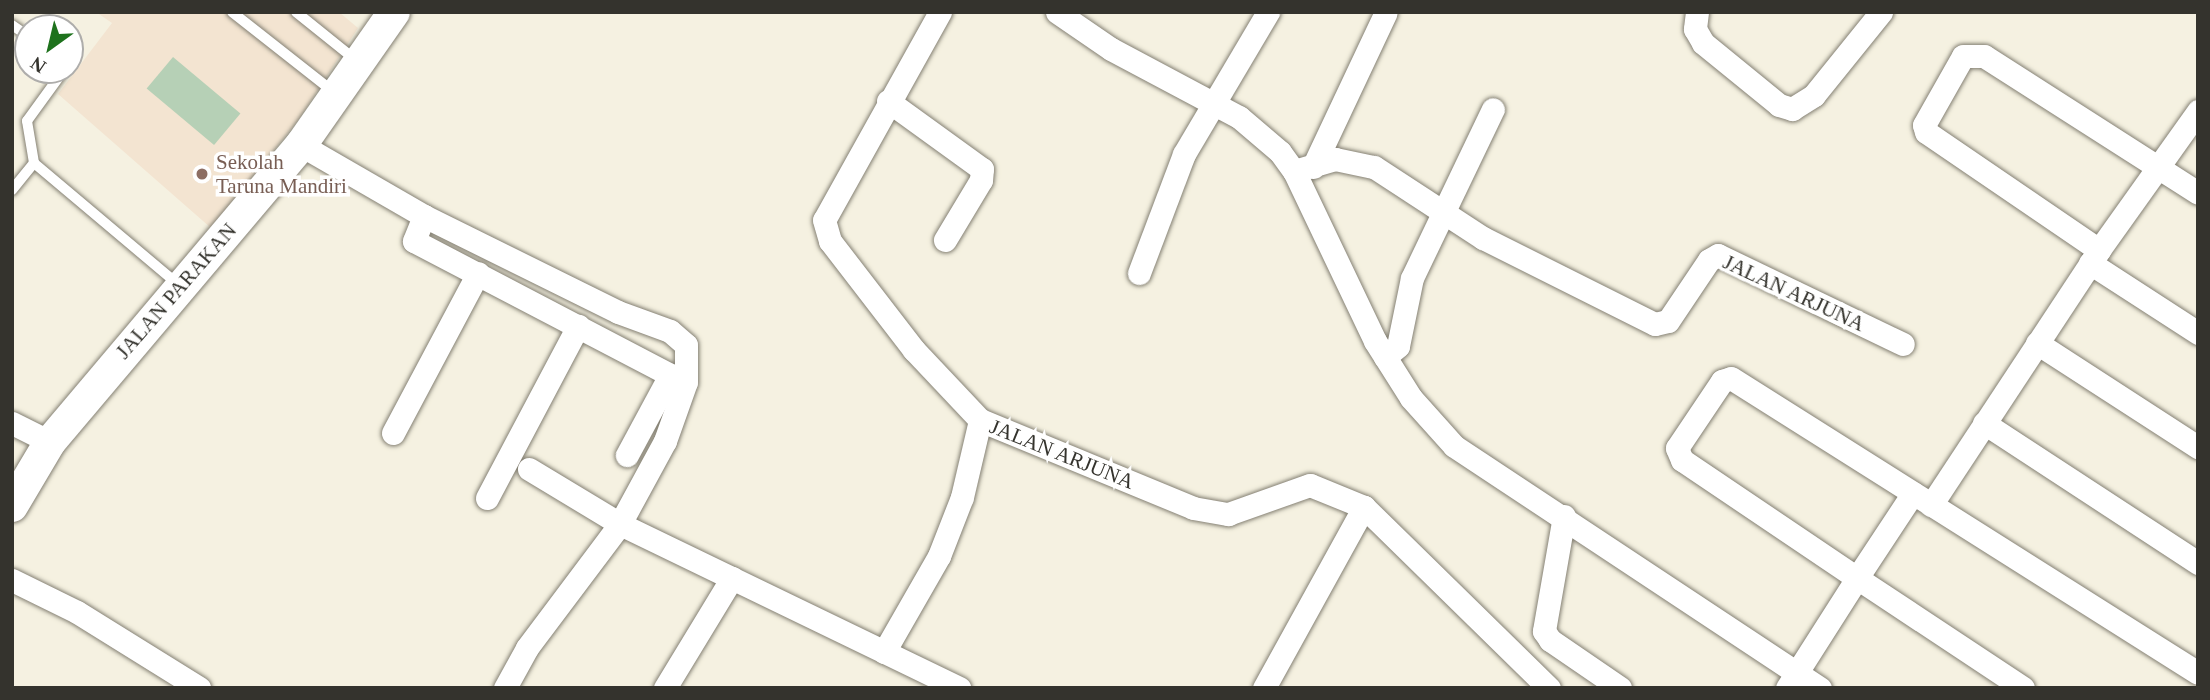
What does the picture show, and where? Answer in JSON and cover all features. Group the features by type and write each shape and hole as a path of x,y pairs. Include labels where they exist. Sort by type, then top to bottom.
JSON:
{"street":[{"name":"JALAN PARAKAN","path":"12,506 50,442 301,145 394,12"},
{"name":"JALAN ARJUNA","path":"940,12 824,220 826,234 914,351 980,420 1204,512 1228,514 1310,485 1364,507 1549,688"},
{"path":"1056,12 1111,49 1213,101 1262,135 1303,169 1385,357 1434,428 1454,446 1564,516 1792,680 1820,688"},
{"path":"1139,273 1170,184 1213,101 1268,12"},
{"path":"1303,169 1386,12"},
{"path":"1696,12 1695,29 1703,43 1779,105 1792,109 1814,95 1881,12"},
{"path":"2198,193 2159,165 1984,56 1963,56 1924,125 1927,134 2198,333"},
{"path":"888,102 982,169 981,180 945,240"},
{"path":"1385,357 1398,346 1412,278 1445,215 1493,109"},
{"path":"1792,680 1857,578 1984,423 2094,256 2198,111"},
{"path":"301,145 424,216 684,341 688,361 677,409 620,524 527,648 505,688"},
{"name":"JALAN ARJUNA","path":"1303,169 1335,159 1363,163 1445,215 1655,324 1668,321 1709,260 1718,255 1903,344"},
{"path":"424,216 414,241 670,375 627,455"},
{"path":"393,433 478,273"},
{"path":"487,498 578,326"},
{"path":"2037,343 2198,447"},
{"path":"2024,688 1682,460 1679,443 1722,381 1731,378 2198,673"},
{"path":"884,652 939,556 962,497 980,420"},
{"path":"12,423 50,442"},
{"path":"1984,423 2198,563"},
{"path":"529,468 620,524 959,688"},
{"path":"1264,688 1364,507"},
{"path":"1564,516 1544,631 1550,640 1620,688"},
{"path":"665,688 732,578"},
{"path":"12,580 77,612 199,688"}],"lane":[{"path":"232,12 337,94"},
{"path":"296,12 359,63"},
{"path":"54,84 26,121 34,163 180,285"},
{"path":"12,190 34,163"}],"shaded area":[{"name":"Sekolah Taruna Mandiri","path":"96,12 339,12 358,28 299,119 211,228 58,94 66,84 84,84 84,60 112,23"}],"green space":[{"path":"173,57 240,114 214,145 147,88"}],"place":[{"name":"Sekolah Taruna Mandiri","path":"202,174"}]}
